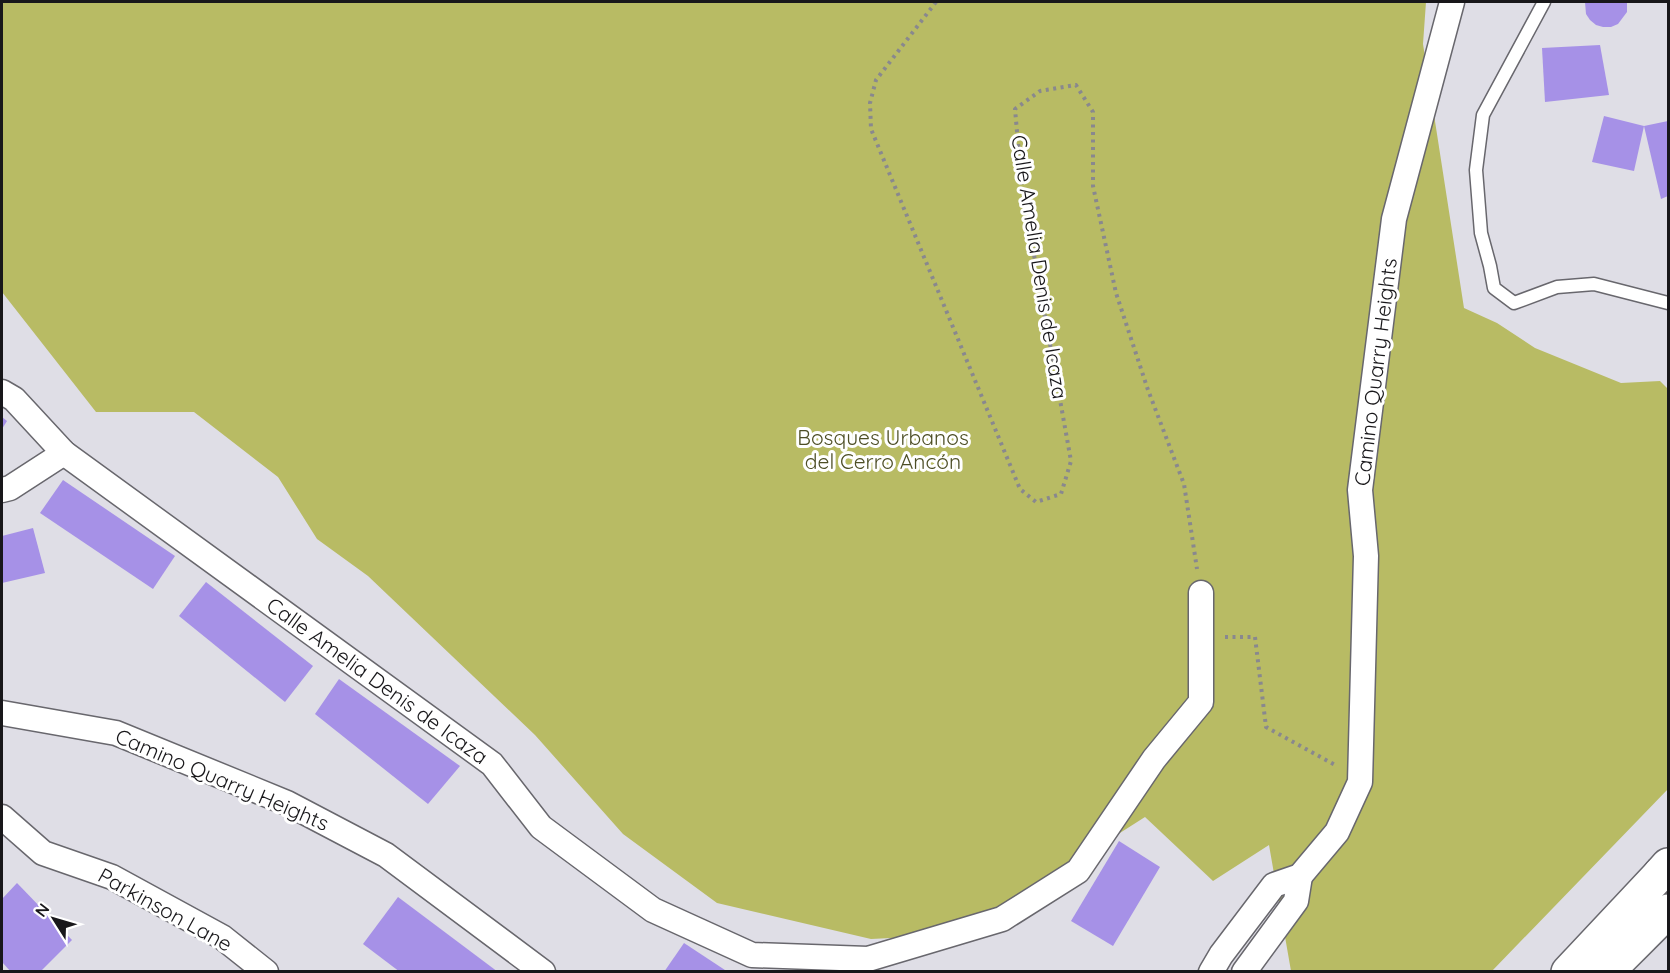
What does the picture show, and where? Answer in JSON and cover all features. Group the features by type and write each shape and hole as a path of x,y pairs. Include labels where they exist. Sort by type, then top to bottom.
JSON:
{"main road":[{"path":"1568,972 1664,869"},
{"path":"1607,972 1658,921"}],"street":[{"name":"Camino Quarry Heights","path":"1210,972 1274,885 1300,876 1337,832 1360,782 1366,556 1360,490 1394,219 1452,2"},
{"name":"Calle Amelia Denis de Icaza","path":"2,392 14,399 64,453 492,764 541,827 653,910 752,956 868,959 1002,919 1078,871 1154,759 1201,702 1201,593"},
{"path":"2,490 10,488 64,453"},
{"name":"Camino Quarry Heights","path":"2,713 116,733 287,803 386,855 543,972"},
{"name":"Parkinson Lane","path":"2,817 44,853 112,877 222,937 266,972"},
{"name":"Camino Quarry Heights","path":"1244,972 1296,901 1300,876"}],"lane":[{"path":"1544,2 1483,115 1476,170 1481,233 1494,288 1514,303 1557,287 1594,284 1668,303"}],"path":[{"name":"Calle Amelia Denis de Icaza","path":"936,2 876,80 870,103 871,129 1020,489 1036,502 1061,494 1071,461 1022,188 1015,109 1040,90 1076,85 1093,112 1093,186 1116,293 1148,390 1184,484 1201,593"},
{"path":"1201,637 1255,637 1266,727 1322,757 1360,782"}],"green space":[{"name":"Bosques Urbanos del Cerro Ancón","path":"2,2 1426,2 1423,44 1464,308 1497,323 1535,348 1621,383 1660,381 1668,389 1668,789 1492,971 1291,971 1269,845 1213,881 1145,817 1079,859 990,933 871,939 717,903 623,834 535,735 368,576 317,539 278,477 194,412 96,412 2,292"}],"building":[{"path":"1585,2 1627,2 1627,12 1618,24 1603,27 1590,20 1586,14"},
{"path":"1600,45 1609,95 1545,102 1542,48"},
{"path":"1604,116 1644,126 1634,171 1592,162"},
{"path":"1668,121 1668,196 1661,199 1644,126"},
{"path":"2,417 7,421 2,429"},
{"path":"63,480 175,556 153,589 40,513"},
{"path":"33,528 45,573 2,583 2,536"},
{"path":"206,582 313,666 285,702 179,616"},
{"path":"339,679 460,766 428,804 315,714"},
{"path":"1119,841 1160,867 1113,946 1071,921"},
{"path":"17,883 72,940 40,972 11,972 2,962 2,899"},
{"path":"398,897 498,972 400,972 363,944"},
{"path":"684,943 728,972 664,972"}]}
